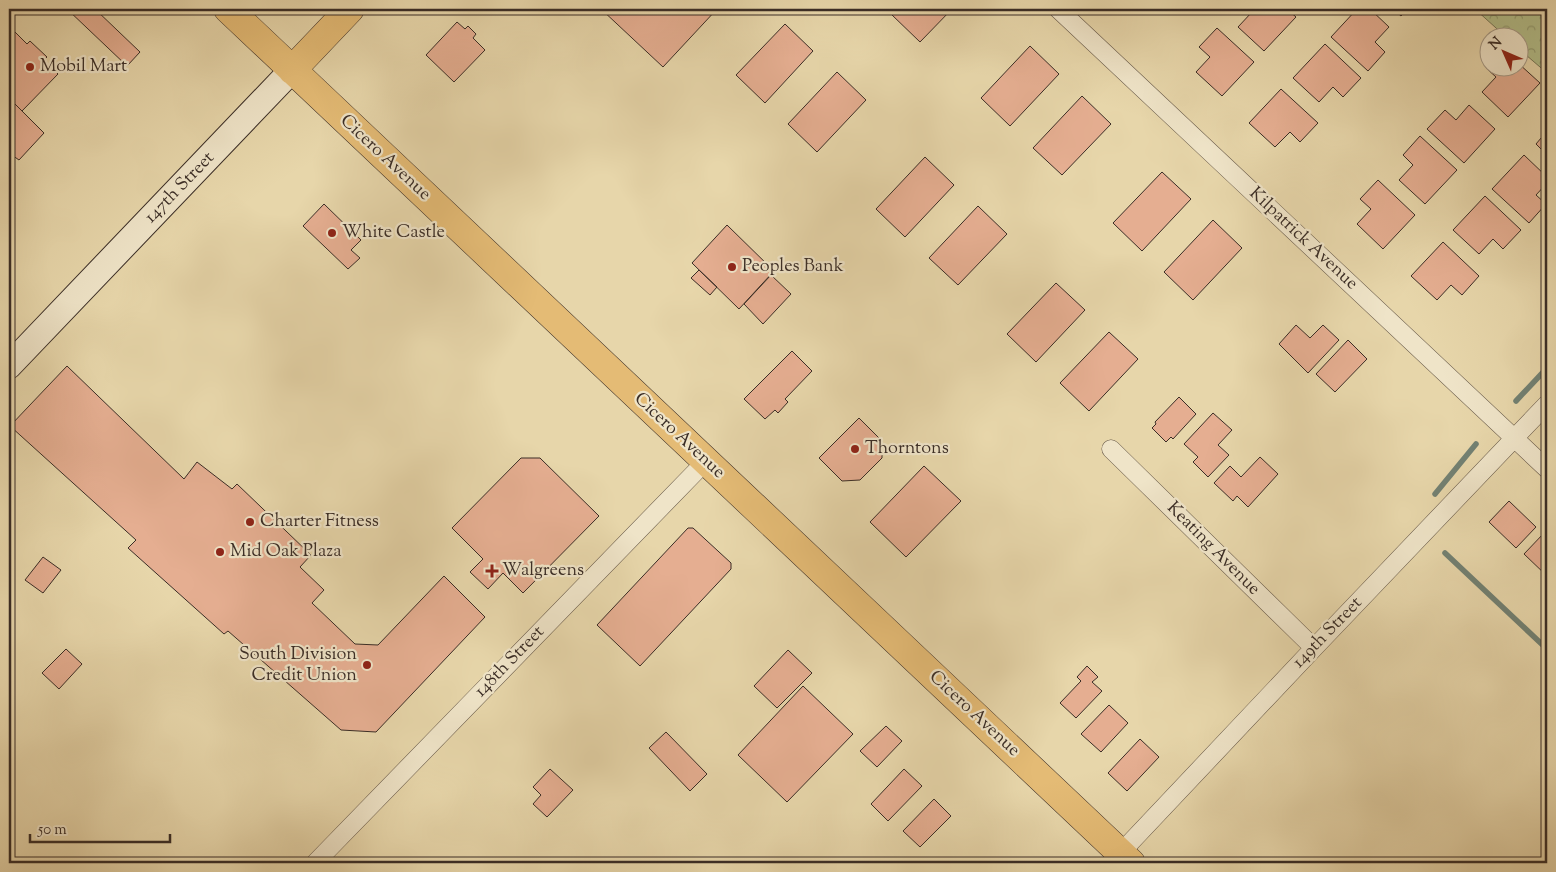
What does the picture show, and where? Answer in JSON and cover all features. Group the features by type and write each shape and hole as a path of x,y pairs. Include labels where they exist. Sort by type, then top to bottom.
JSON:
{"main road":[{"name":"Cicero Avenue","path":"228,9 706,461 1121,860"},
{"name":"147th Street","path":"9,366 350,9"}],"street":[{"name":"Kilpatrick Avenue","path":"1058,9 1547,469"},
{"name":"149th Street","path":"1121,860 1314,648 1547,404"},
{"name":"Keating Avenue","path":"1112,449 1314,648"},
{"name":"148th Street","path":"315,863 706,461"}],"green space":[{"path":"1475,9 1547,9 1547,73 1528,57 1528,28 1496,28"}],"building":[{"path":"67,9 95,9 140,52 127,66"},
{"path":"601,9 717,9 663,67"},
{"path":"897,9 952,9 920,42 891,14"},
{"path":"1249,9 1287,9 1296,17 1264,51 1238,27 1252,12"},
{"path":"1357,9 1370,9 1389,27 1375,42 1385,52 1368,71 1331,37"},
{"path":"1393,9 1408,9 1401,16"},
{"path":"457,22 465,29 468,26 476,34 473,38 485,50 454,82 426,55"},
{"path":"785,24 813,51 765,103 736,75"},
{"name":"Mobil Mart","path":"9,26 27,44 30,41 47,57 44,60 58,74 22,111 9,98"},
{"path":"1217,28 1254,62 1222,96 1196,72 1210,57 1199,47"},
{"path":"1325,44 1361,78 1343,97 1333,87 1319,102 1293,78"},
{"path":"1030,46 1059,74 1010,126 981,98"},
{"path":"837,72 866,100 817,152 788,124"},
{"path":"1528,72 1540,83 1508,117 1482,92 1495,78 1528,78"},
{"path":"1281,89 1318,123 1300,142 1290,132 1275,147 1249,123"},
{"path":"1082,96 1111,124 1062,175 1033,148"},
{"path":"9,98 44,133 19,160 9,153"},
{"path":"1469,105 1495,129 1464,163 1427,129 1445,110 1456,120"},
{"path":"1547,131 1547,155 1536,144"},
{"path":"1420,136 1457,170 1425,204 1399,180 1413,165 1403,155"},
{"path":"1524,155 1547,177 1547,183 1536,195 1546,204 1529,223 1492,189"},
{"path":"925,157 954,185 905,237 876,209"},
{"path":"1162,172 1191,199 1142,251 1113,223"},
{"path":"1378,180 1415,215 1383,249 1357,224 1371,209 1360,199"},
{"path":"1485,196 1521,230 1503,249 1493,239 1479,254 1453,230"},
{"name":"White Castle","path":"324,204 361,240 351,250 360,258 348,269 303,226"},
{"path":"978,206 1007,234 958,285 929,258"},
{"path":"1213,220 1242,248 1193,300 1164,272"},
{"name":"Peoples Bank","path":"727,225 774,271 739,309 692,263"},
{"path":"1443,242 1479,276 1462,295 1451,285 1437,300 1411,276"},
{"path":"699,270 717,287 710,295 691,278"},
{"path":"771,275 791,294 763,324 744,304"},
{"path":"1056,283 1085,310 1036,362 1007,334"},
{"path":"1296,325 1310,338 1323,325 1339,340 1308,373 1279,344"},
{"path":"1109,332 1138,359 1089,411 1060,383"},
{"path":"1348,340 1367,359 1335,392 1316,374"},
{"path":"792,351 812,371 785,399 788,402 778,413 775,410 765,419 744,399"},
{"name":"Mid Oak Plaza","path":"67,366 184,479 197,462 232,489 237,484 311,555 300,567 324,590 312,603 355,644 378,645 444,576 485,617 376,732 341,730 228,631 224,634 128,548 136,540 10,426"},
{"path":"1179,397 1196,414 1173,439 1171,437 1166,442 1152,428 1156,424 1155,422"},
{"path":"1213,413 1232,430 1218,445 1229,455 1208,477 1193,462 1198,457 1184,444"},
{"name":"Thorntons","path":"859,418 882,441 882,458 860,480 842,481 819,458"},
{"path":"1260,457 1278,474 1248,507 1237,496 1233,501 1214,483 1230,466 1241,477"},
{"name":"Walgreens","path":"521,458 540,458 599,516 523,593 503,573 488,589 470,572 483,559 452,528"},
{"name":"Thorntons","path":"924,466 961,501 906,557 870,522"},
{"path":"1509,501 1536,527 1516,548 1489,522"},
{"path":"688,528 693,528 731,563 731,569 640,666 597,625"},
{"path":"1544,533 1547,536 1547,576 1524,554"},
{"path":"43,557 61,570 43,593 25,580"},
{"path":"66,649 82,664 59,689 42,673"},
{"path":"788,650 812,673 777,708 754,686"},
{"path":"1087,666 1098,677 1092,682 1102,691 1076,718 1060,703 1081,681 1077,677"},
{"path":"803,686 853,734 787,802 738,755"},
{"path":"1109,705 1128,723 1101,752 1081,734"},
{"path":"886,726 902,741 877,767 860,751"},
{"path":"666,732 707,774 690,791 649,748"},
{"path":"1140,739 1159,757 1127,791 1108,773"},
{"path":"550,769 573,790 547,817 533,804 541,795 533,787"},
{"path":"904,769 922,786 888,821 871,804"},
{"path":"934,799 951,816 920,847 903,831"}],"waterway":[{"path":"1516,401 1547,368"},
{"path":"1435,494 1476,444"},
{"path":"1445,553 1547,649"}],"place":[{"name":"Mobil Mart","path":"30,67"},
{"name":"White Castle","path":"332,233"},
{"name":"Peoples Bank","path":"732,267"},
{"name":"Thorntons","path":"855,449"},
{"name":"Charter Fitness","path":"250,522"},
{"name":"Mid Oak Plaza","path":"220,552"},
{"name":"Walgreens","path":"492,571"},
{"name":"South Division Credit Union","path":"367,665"}]}
